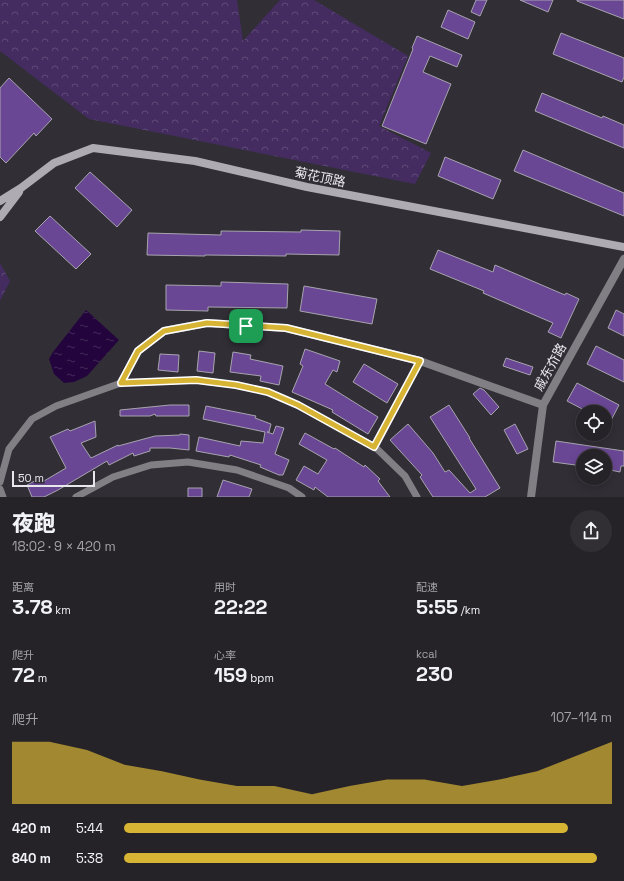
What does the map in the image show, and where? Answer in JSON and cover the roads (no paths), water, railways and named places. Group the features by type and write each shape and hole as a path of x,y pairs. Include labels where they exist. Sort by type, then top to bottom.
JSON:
{"street":[{"name":"菊花顶路","path":"0,201 22,188 54,163 93,148 195,161 307,187 624,247"},
{"name":"菊花顶路","path":"0,217 22,188"},
{"name":"戚东夼路","path":"531,497 543,405 624,260"},
{"path":"121,383 138,351 164,331 207,323 286,328 420,361 543,405"}],"lane":[{"path":"374,447 420,361"},
{"path":"0,482 9,449 32,419 56,406 121,383 196,380 236,385 268,392 298,405 374,447 405,476 417,497"},
{"path":"76,497 113,477 151,465 188,462 237,470 289,488 302,497"},
{"path":"0,489 3,497"}],"water":[{"path":"86,310 119,340 87,376 74,382 64,383 54,374 49,359"}]}
